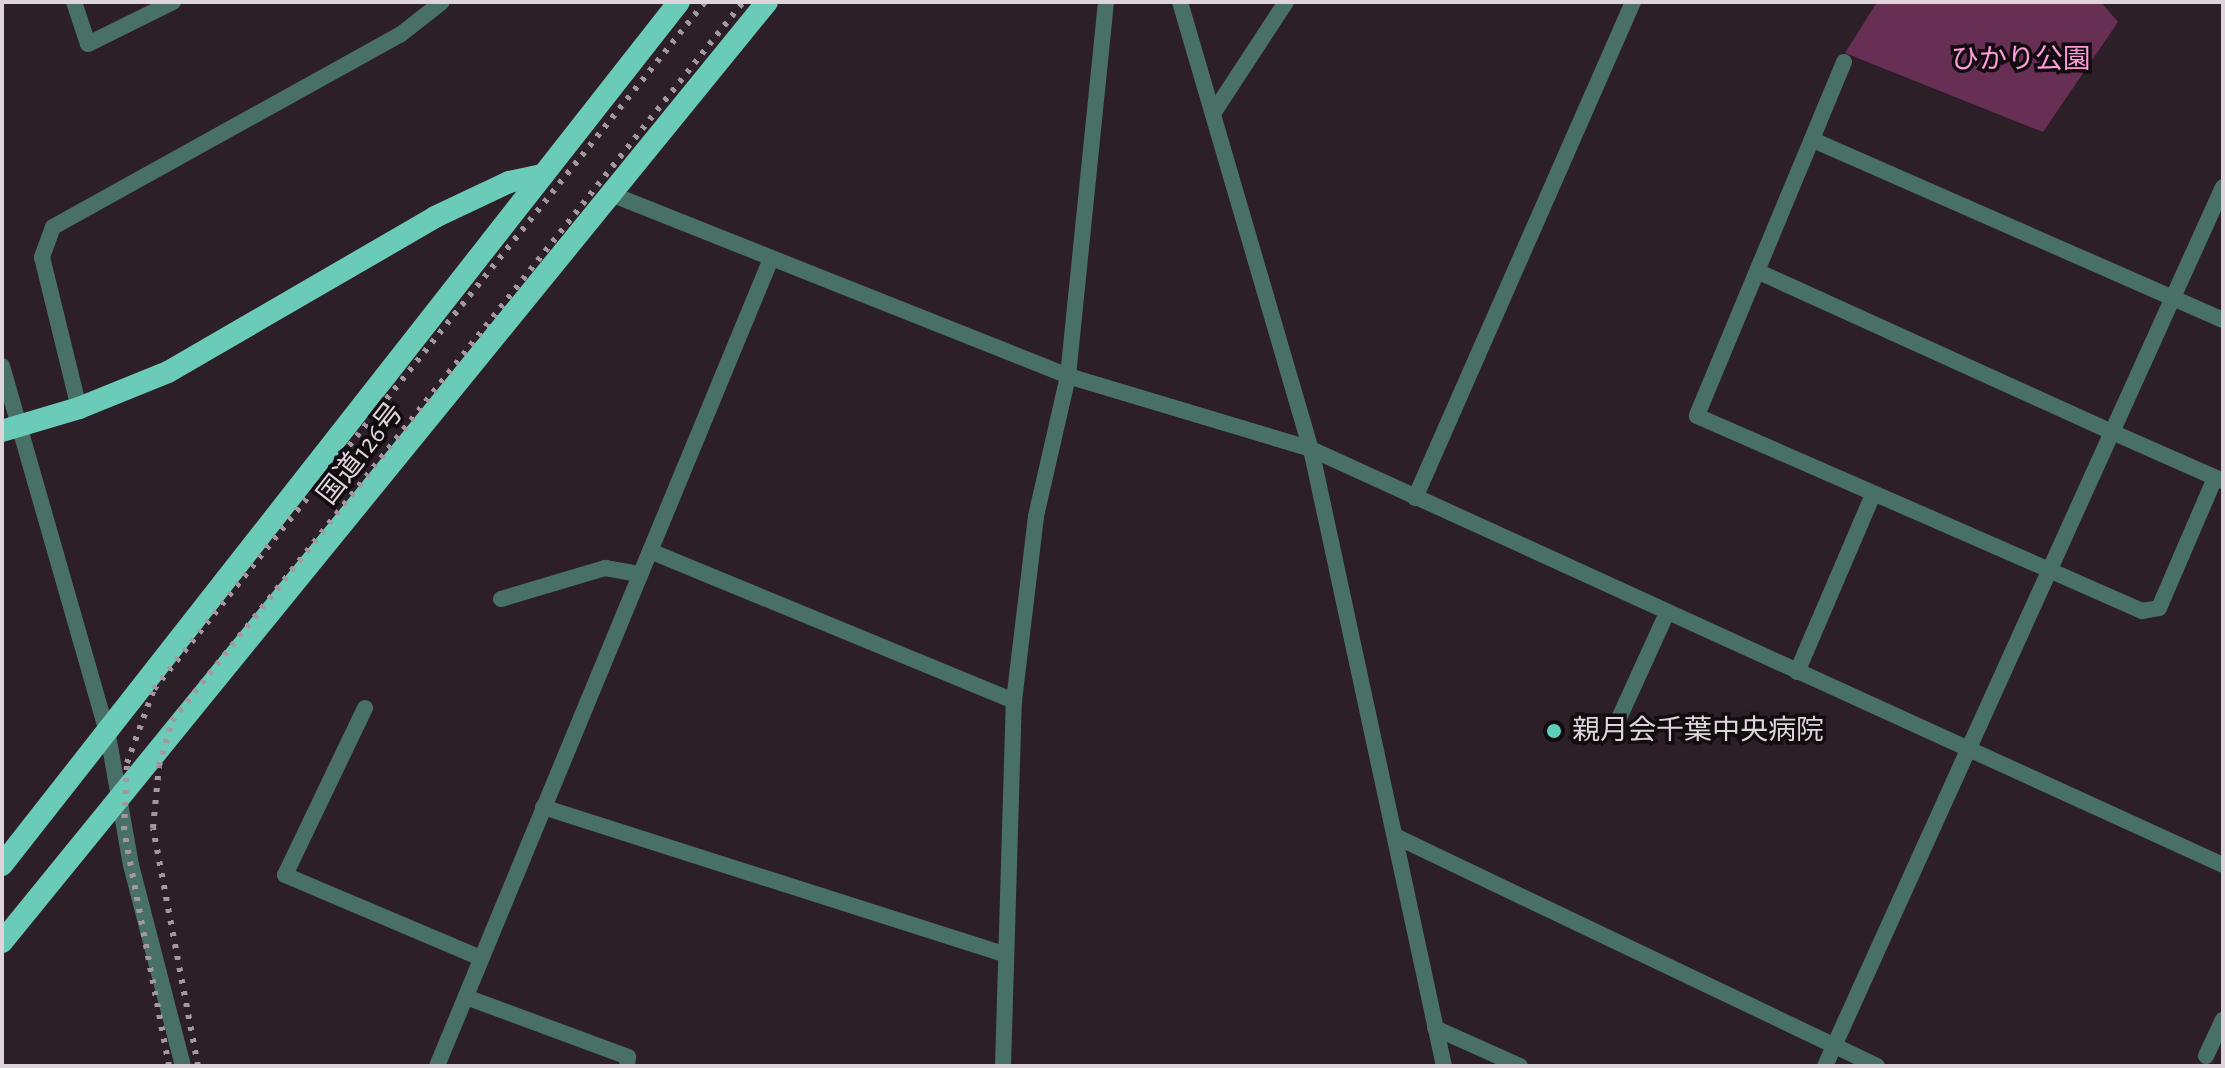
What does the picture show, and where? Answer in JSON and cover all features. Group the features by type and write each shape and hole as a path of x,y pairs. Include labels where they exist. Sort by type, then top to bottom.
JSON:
{"highway":[{"name":"国道126号","path":"2,865 108,735 679,2"},
{"name":"国道126号","path":"2,942 767,2"},
{"path":"2,431 79,408 168,372 435,217 509,182 543,175"}],"street":[{"path":"74,2 88,44 173,2"},
{"path":"79,408 42,257 53,227 400,35 442,2"},
{"path":"1003,1066 1014,701 1036,516 1068,376 1106,2"},
{"path":"1180,2 1311,449 1444,1066"},
{"path":"1214,112 1286,2"},
{"path":"1415,498 1633,2"},
{"path":"1759,272 2219,479 2159,608 2142,611 1697,416 1844,62"},
{"path":"1813,140 2223,320"},
{"path":"1825,1066 2223,187"},
{"path":"611,194 1068,376 1311,449 2223,865"},
{"path":"437,1066 771,259"},
{"path":"2,366 108,735 121,792 131,865 183,1066"},
{"path":"1797,672 1873,495"},
{"path":"650,551 1014,701"},
{"path":"501,599 605,568 640,574"},
{"path":"1615,727 1667,613"},
{"path":"365,708 285,875 481,958"},
{"path":"543,807 1004,954"},
{"path":"1395,836 1877,1066"},
{"path":"466,997 628,1057 627,1066"},
{"path":"2206,1056 2223,1020"},
{"path":"1435,1028 1520,1066"}],"green space":[{"name":"ひかり公園","path":"1877,2 2101,2 2118,22 2043,132 1845,53"}],"railway":[{"path":"169,1066 124,830 127,763 154,689 705,2"},
{"path":"198,1066 153,828 159,766 172,721 743,2"}],"place":[{"name":"親月会千葉中央病院","path":"1554,731"}]}
